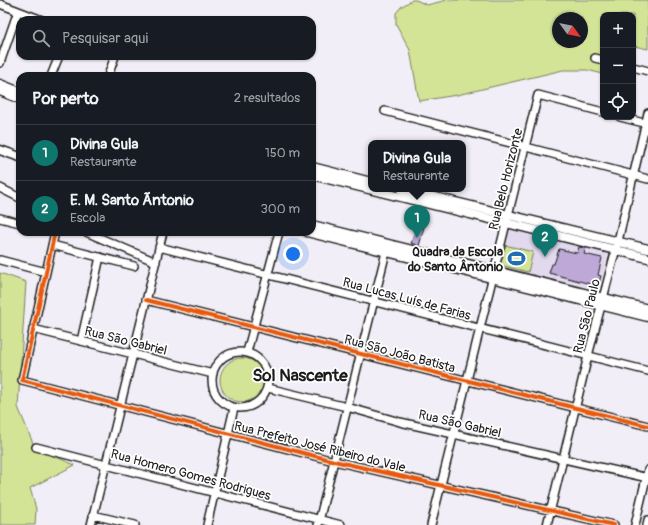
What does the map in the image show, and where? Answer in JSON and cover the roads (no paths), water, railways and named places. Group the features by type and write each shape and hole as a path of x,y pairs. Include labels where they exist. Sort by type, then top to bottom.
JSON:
{"street":[{"path":"0,4 31,16"},
{"path":"16,16 18,11"},
{"path":"0,62 16,17"},
{"path":"595,58 600,59"},
{"path":"53,72 57,60"},
{"path":"109,72 114,60"},
{"path":"636,68 648,71"},
{"path":"0,84 16,90"},
{"path":"0,91 16,97"},
{"name":"Rua Belo Horizonte","path":"431,525 538,95 600,111"},
{"path":"385,111 648,179"},
{"name":"Rua São Paulo","path":"547,525 647,124 648,113"},
{"path":"632,120 647,124"},
{"path":"0,150 16,156"},
{"path":"316,168 368,181"},
{"path":"316,176 368,188"},
{"path":"0,188 16,196"},
{"path":"388,192 508,219"},
{"path":"413,192 543,228 615,250 648,258"},
{"path":"0,218 16,222"},
{"path":"316,226 387,248"},
{"path":"543,228 618,241 648,249"},
{"path":"316,234 387,248 648,309"},
{"path":"33,329 54,236"},
{"path":"95,236 156,262"},
{"path":"91,525 162,236"},
{"path":"247,352 278,236"},
{"path":"52,245 134,266"},
{"name":"Rua Lucas Luís de Farias","path":"159,247 648,371"},
{"path":"318,522 387,248"},
{"path":"81,341 100,257"},
{"path":"0,260 46,272"},
{"path":"494,274 602,306 648,317"},
{"name":"Rua São João Batista","path":"146,300 648,426"},
{"name":"Rua São Gabriel","path":"33,329 213,374"},
{"name":"Rua Prefeito José Ribeiro do Vale","path":"33,329 22,380 334,461 614,525"},
{"path":"238,352 247,352 255,356 265,366 269,379 268,388 264,396 258,402 251,406 234,408 219,399 214,391 212,383 213,374 216,366 222,358 238,352"},
{"name":"Rua São Gabriel","path":"268,388 347,407 400,422 647,478"},
{"path":"207,525 234,408"},
{"name":"Rua Homero Gomes Rodrigues","path":"36,447 215,493 318,522 341,525"},
{"path":"635,525 648,470"},
{"path":"94,515 135,525"},
{"path":"647,525 648,520"}],"place":[{"name":"Divina Gula","path":"417,238"},
{"name":"E. M. Santo Ãntonio","path":"545,257"},
{"name":"Quadra da Escola do Santo Ântonio","path":"516,258"}],"district":[{"name":"Sol Nascente","path":"300,375"}]}
